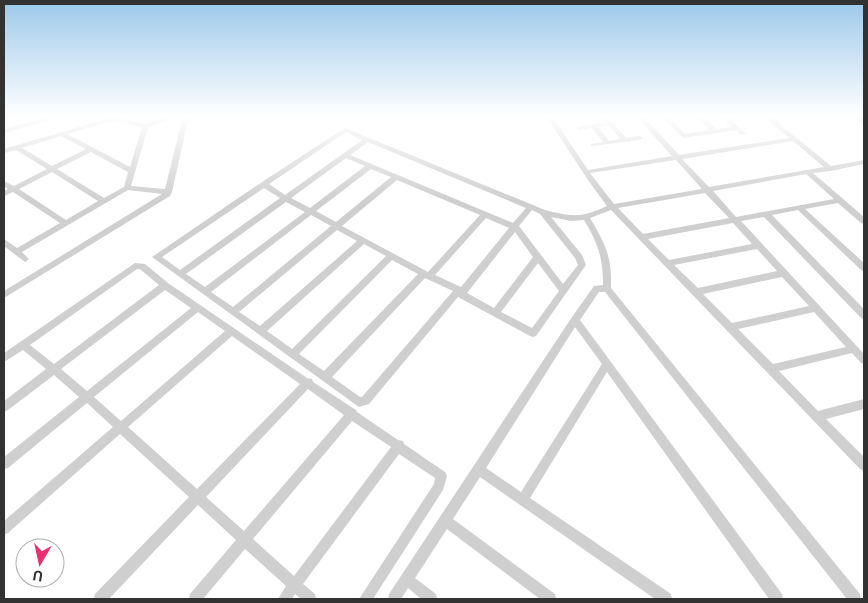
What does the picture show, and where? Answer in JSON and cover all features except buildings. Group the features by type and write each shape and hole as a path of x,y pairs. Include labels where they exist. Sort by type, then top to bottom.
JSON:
{"street":[{"path":"4,151 27,144"},
{"path":"82,144 132,171"},
{"path":"126,188 140,144"},
{"path":"4,294 168,192 179,144"},
{"path":"324,144 156,258 293,354 352,413 438,472 441,480 366,599"},
{"path":"180,274 360,144"},
{"path":"376,144 543,212 572,219 587,219 612,207 864,162"},
{"path":"568,144 612,207 864,465"},
{"path":"593,145 599,144"},
{"path":"664,144 861,355"},
{"path":"586,172 762,144"},
{"path":"800,144 831,169"},
{"path":"16,147 104,201"},
{"path":"4,194 91,149"},
{"path":"345,155 514,227 563,290"},
{"path":"205,292 370,166"},
{"path":"808,173 864,221"},
{"path":"233,312 396,177"},
{"path":"4,183 65,223"},
{"path":"264,184 285,198 533,333 582,264 579,257 543,212"},
{"path":"16,252 126,188 168,192"},
{"path":"642,237 840,200"},
{"path":"4,358 136,266 142,266 166,285 308,382 324,384 359,402 365,401 460,292 530,207"},
{"path":"800,208 864,268"},
{"path":"324,384 485,214"},
{"path":"766,214 864,315"},
{"path":"587,219 602,245 608,261 607,290"},
{"path":"261,331 363,240"},
{"path":"4,242 24,259"},
{"path":"668,263 758,246"},
{"path":"293,354 391,256"},
{"path":"495,313 538,257"},
{"path":"696,292 784,274"},
{"path":"4,407 166,285"},
{"path":"394,599 597,288 607,290 855,599"},
{"path":"4,464 198,307"},
{"path":"730,327 816,308"},
{"path":"575,320 777,599"},
{"path":"4,529 232,331"},
{"path":"23,344 87,397 310,599"},
{"path":"770,369 861,355"},
{"path":"522,500 607,364"},
{"path":"100,599 308,382"},
{"path":"817,416 864,404"},
{"path":"195,599 352,413"},
{"path":"284,599 399,445"},
{"path":"478,469 666,599"},
{"path":"444,520 550,599"},
{"path":"407,579 431,599"}]}
